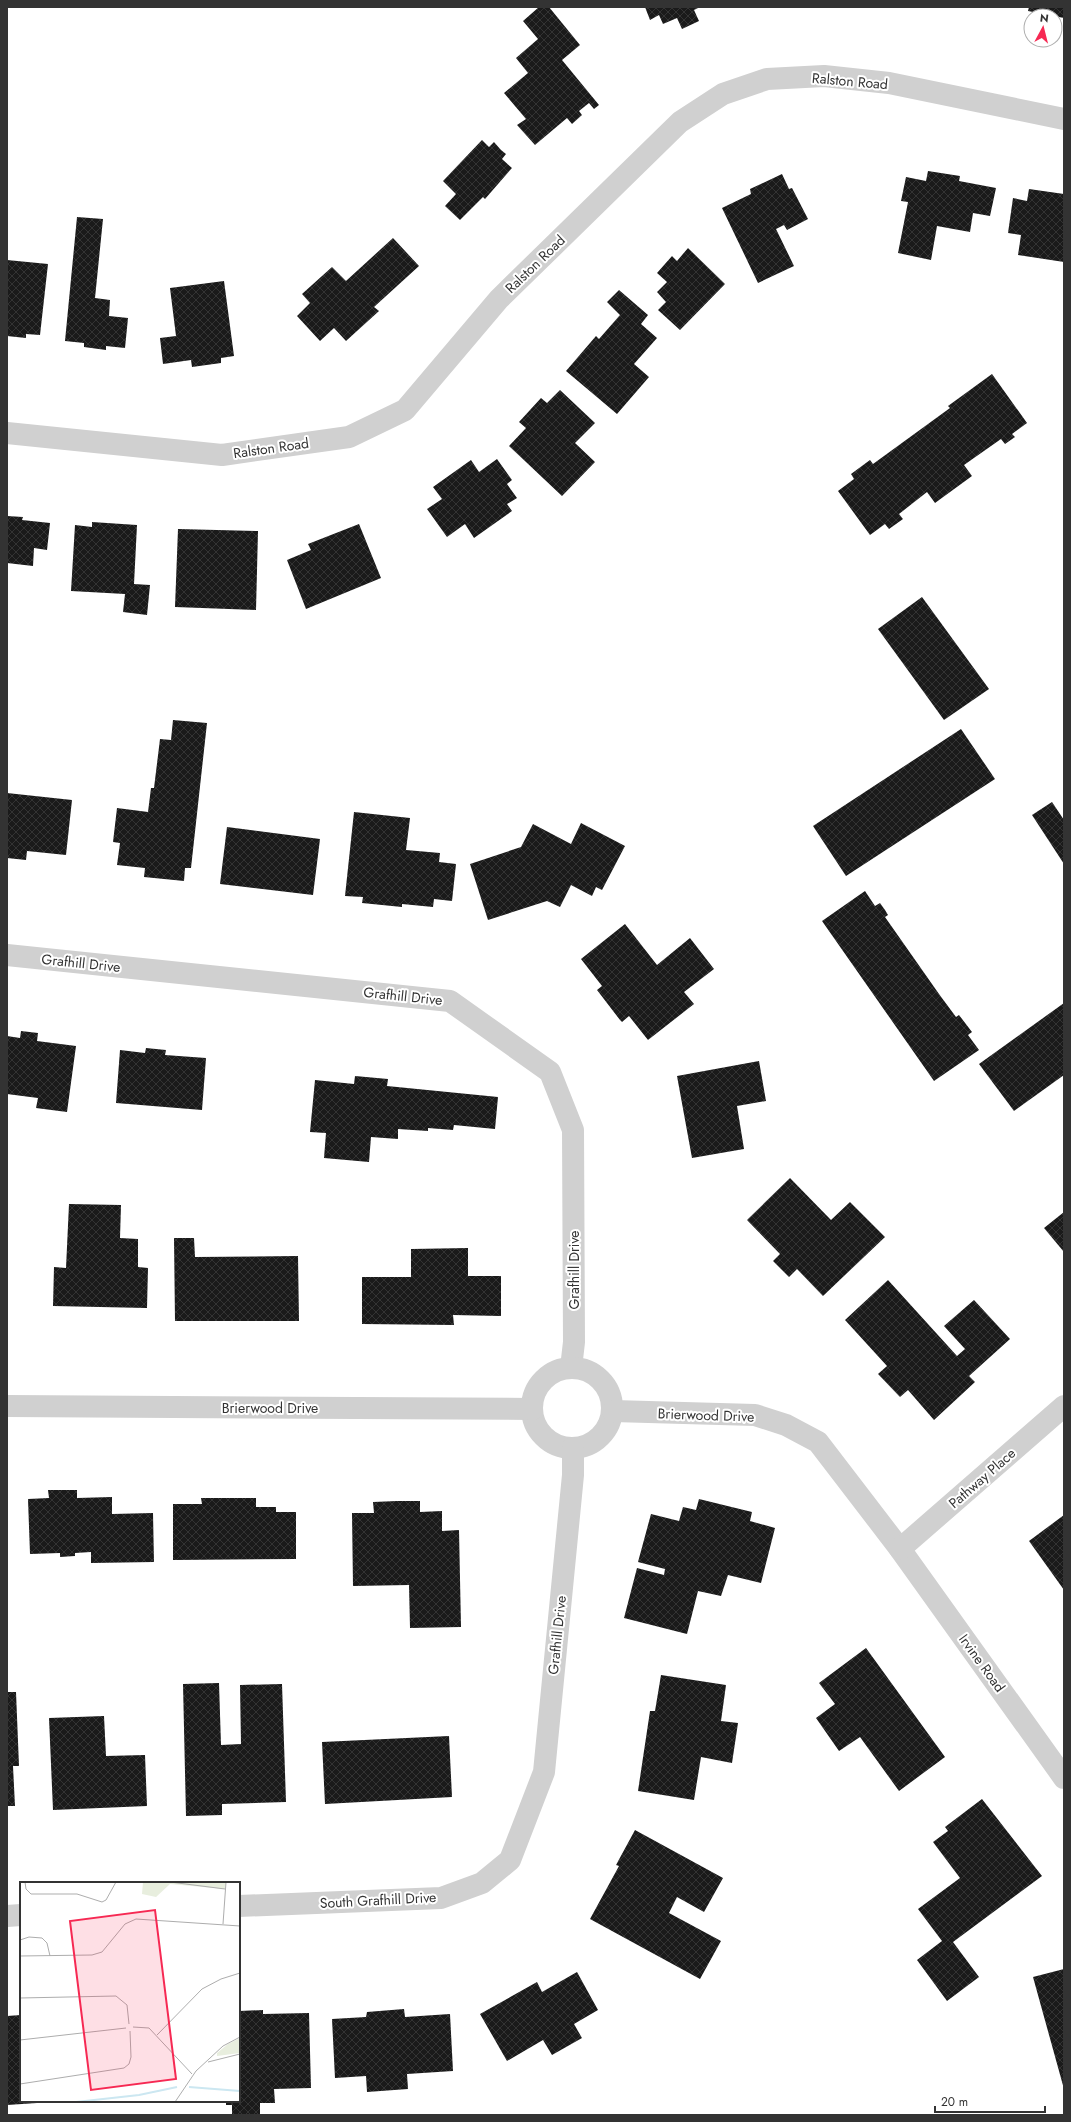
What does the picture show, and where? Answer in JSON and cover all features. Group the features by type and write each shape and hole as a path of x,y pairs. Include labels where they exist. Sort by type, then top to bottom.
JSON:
{"street":[{"name":"Ralston Road","path":"7,433 222,455 349,437 405,410 499,299 680,122 723,94 767,79 824,76 889,83 1064,119"},
{"name":"Grafhill Drive","path":"7,955 450,1001 550,1072 573,1130 574,1342 572,1368"},
{"path":"572,1368 584,1370 596,1376 606,1386 611,1398 613,1411 610,1423 604,1433 585,1447 560,1447 549,1441 540,1433 534,1421 532,1409 534,1396 539,1385 548,1376 572,1368"},
{"name":"Brierwood Drive","path":"7,1406 532,1409"},
{"name":"Pathway Place","path":"900,1549 1064,1406"},
{"name":"Brierwood Drive","path":"613,1411 755,1415 786,1425 818,1442 900,1549"},
{"name":"Grafhill Drive","path":"526,1819 544,1772 573,1475 573,1448"},
{"name":"Irvine Road","path":"900,1549 1064,1778"},
{"name":"South Grafhill Drive","path":"240,1906 441,1898 482,1883 510,1860 526,1819"},
{"path":"7,1916 20,1915"}],"building":[{"path":"539,7 549,7 580,45 562,60 599,105 594,109 589,103 579,111 582,115 572,124 567,118 535,145 517,125 526,119 504,93 528,73 516,58 538,39 523,21"},
{"path":"645,7 700,7 694,10 699,21 682,29 677,18 663,24 659,15 650,20"},
{"path":"1064,7 1064,18 1063,8 1029,8"},
{"path":"482,140 489,147 494,142 506,154 502,159 512,168 485,199 483,197 460,220 445,206 456,194 443,181"},
{"path":"928,171 960,176 959,181 996,188 990,216 973,213 970,232 937,226 931,260 898,253 908,202 901,201 906,177 926,181"},
{"path":"782,174 789,189 792,188 808,219 787,230 784,225 776,229 794,266 758,283 722,208 751,194 750,189"},
{"path":"1029,189 1064,194 1064,262 1018,255 1021,235 1008,233 1013,198 1027,201"},
{"path":"77,217 103,219 95,298 110,300 109,316 128,318 125,348 106,346 106,350 84,347 84,343 65,341"},
{"path":"393,238 419,266 374,307 379,311 346,341 334,328 320,341 297,316 310,303 302,294 332,267 346,281"},
{"path":"688,248 725,284 680,330 658,310 666,302 657,292 667,282 657,273 672,256 677,261"},
{"path":"7,260 48,264 40,335 26,334 26,338 7,336"},
{"path":"224,281 234,356 221,358 221,363 192,367 191,360 163,364 160,338 176,336 170,288"},
{"path":"619,290 648,315 641,324 657,338 634,364 649,377 617,414 566,371 596,336 599,339 620,315 607,302"},
{"path":"992,374 1027,423 1012,434 1015,437 1005,444 1001,439 964,465 972,476 935,503 927,492 899,514 903,519 889,529 885,524 870,535 838,491 854,479 851,474 870,460 873,464 950,408 948,406"},
{"path":"560,390 595,423 575,443 595,462 562,496 509,446 526,428 519,422 541,398 547,403"},
{"path":"497,459 512,480 507,484 517,498 507,504 512,511 474,538 465,524 447,537 427,509 442,499 433,487 471,460 479,472"},
{"path":"7,516 23,517 22,520 50,523 47,550 34,548 33,566 7,563"},
{"path":"92,522 137,525 134,584 150,585 147,615 123,612 125,594 71,591 75,525 92,527"},
{"path":"359,524 381,578 306,609 287,560 311,550 308,544"},
{"path":"178,529 258,531 256,610 175,607"},
{"path":"922,597 989,689 944,720 878,629"},
{"path":"173,720 207,723 191,868 185,868 184,881 144,877 145,868 117,865 120,843 113,842 117,808 148,812 151,788 154,788 160,739 171,740"},
{"path":"961,729 995,779 846,876 813,826"},
{"path":"7,793 72,800 66,855 27,851 26,860 7,858"},
{"path":"1052,802 1064,820 1064,864 1032,815"},
{"path":"354,812 410,818 406,850 440,853 439,862 456,864 452,901 434,899 433,907 402,904 402,907 362,903 363,897 345,896"},
{"path":"581,823 625,846 602,890 596,887 592,896 571,885 560,907 547,901 488,920 470,864 521,847 533,824 571,844"},
{"path":"227,827 320,839 313,895 220,884"},
{"path":"865,891 875,906 880,903 888,915 885,917 939,994 956,1017 959,1015 972,1032 968,1035 979,1050 934,1081 822,921"},
{"path":"625,924 657,965 690,938 714,969 684,992 694,1004 648,1040 629,1016 622,1022 620,1020 597,990 602,986 581,959"},
{"path":"1064,1003 1064,1075 1014,1111 979,1064"},
{"path":"21,1031 38,1033 37,1041 76,1046 67,1112 36,1108 38,1098 7,1094 7,1036 20,1038"},
{"path":"146,1048 166,1050 165,1055 206,1058 202,1110 116,1103 120,1050 145,1053"},
{"path":"759,1061 766,1101 737,1106 744,1149 692,1158 677,1076"},
{"path":"355,1076 388,1079 387,1086 498,1097 495,1129 454,1125 453,1130 428,1128 428,1131 398,1129 398,1139 371,1137 369,1162 324,1158 326,1133 310,1132 315,1080 354,1084"},
{"path":"790,1178 831,1220 850,1202 885,1237 823,1296 797,1269 789,1277 773,1261 780,1254 747,1220"},
{"path":"69,1204 121,1205 120,1238 138,1239 138,1267 148,1268 147,1308 53,1306 54,1267 66,1268"},
{"path":"1064,1212 1064,1252 1044,1228"},
{"path":"174,1238 194,1238 195,1257 298,1256 299,1321 175,1321"},
{"path":"468,1248 468,1276 501,1276 501,1316 453,1315 454,1325 362,1324 362,1277 411,1277 411,1249"},
{"path":"888,1280 957,1356 965,1349 944,1326 974,1300 1010,1339 969,1376 975,1382 934,1420 908,1390 900,1397 878,1374 887,1366 845,1320"},
{"path":"48,1490 77,1490 77,1498 112,1497 112,1514 153,1513 154,1562 91,1563 91,1552 75,1553 75,1556 60,1557 60,1553 30,1554 28,1499 49,1498"},
{"path":"201,1498 256,1498 256,1507 276,1507 276,1512 296,1512 296,1559 173,1560 173,1504 202,1504"},
{"path":"699,1499 752,1512 750,1521 775,1528 761,1583 728,1575 721,1596 698,1591 687,1634 624,1618 637,1568 664,1575 665,1569 638,1562 651,1514 679,1521 683,1507 696,1510"},
{"path":"420,1501 420,1512 442,1511 442,1531 459,1530 461,1627 410,1628 409,1585 353,1586 352,1513 374,1513 373,1502"},
{"path":"1064,1515 1064,1590 1029,1541"},
{"path":"866,1648 945,1757 899,1791 860,1737 839,1751 816,1718 835,1704 819,1683"},
{"path":"661,1675 726,1685 721,1721 738,1723 732,1763 701,1757 694,1800 638,1791 650,1711 655,1711"},
{"path":"219,1683 221,1745 241,1744 240,1685 282,1684 286,1802 222,1804 222,1815 186,1816 183,1684"},
{"path":"7,1692 16,1692 19,1766 13,1766 15,1806 7,1806"},
{"path":"104,1716 106,1756 145,1755 147,1806 53,1810 49,1718"},
{"path":"449,1736 452,1797 325,1804 322,1742"},
{"path":"982,1799 1042,1876 953,1942 979,1977 947,2001 917,1960 942,1941 918,1909 960,1878 933,1842 948,1831 945,1827"},
{"path":"635,1830 723,1878 704,1912 677,1897 669,1913 721,1941 700,1979 590,1919 619,1866 616,1865"},
{"path":"1064,1969 1064,2089 1033,1977"},
{"path":"577,1972 598,2010 574,2024 582,2038 552,2055 543,2040 507,2061 480,2014 537,1982 542,1992"},
{"path":"404,2009 405,2017 450,2014 453,2071 407,2074 408,2089 367,2092 366,2076 335,2078 332,2019 366,2017 367,2012"},
{"path":"263,2010 263,2014 309,2013 311,2088 274,2089 275,2103 260,2103 260,2115 232,2115 232,2105 226,2105 226,2102 240,2102 240,2011"},
{"path":"20,2015 20,2102 52,2102 7,2105 7,2016"}]}
